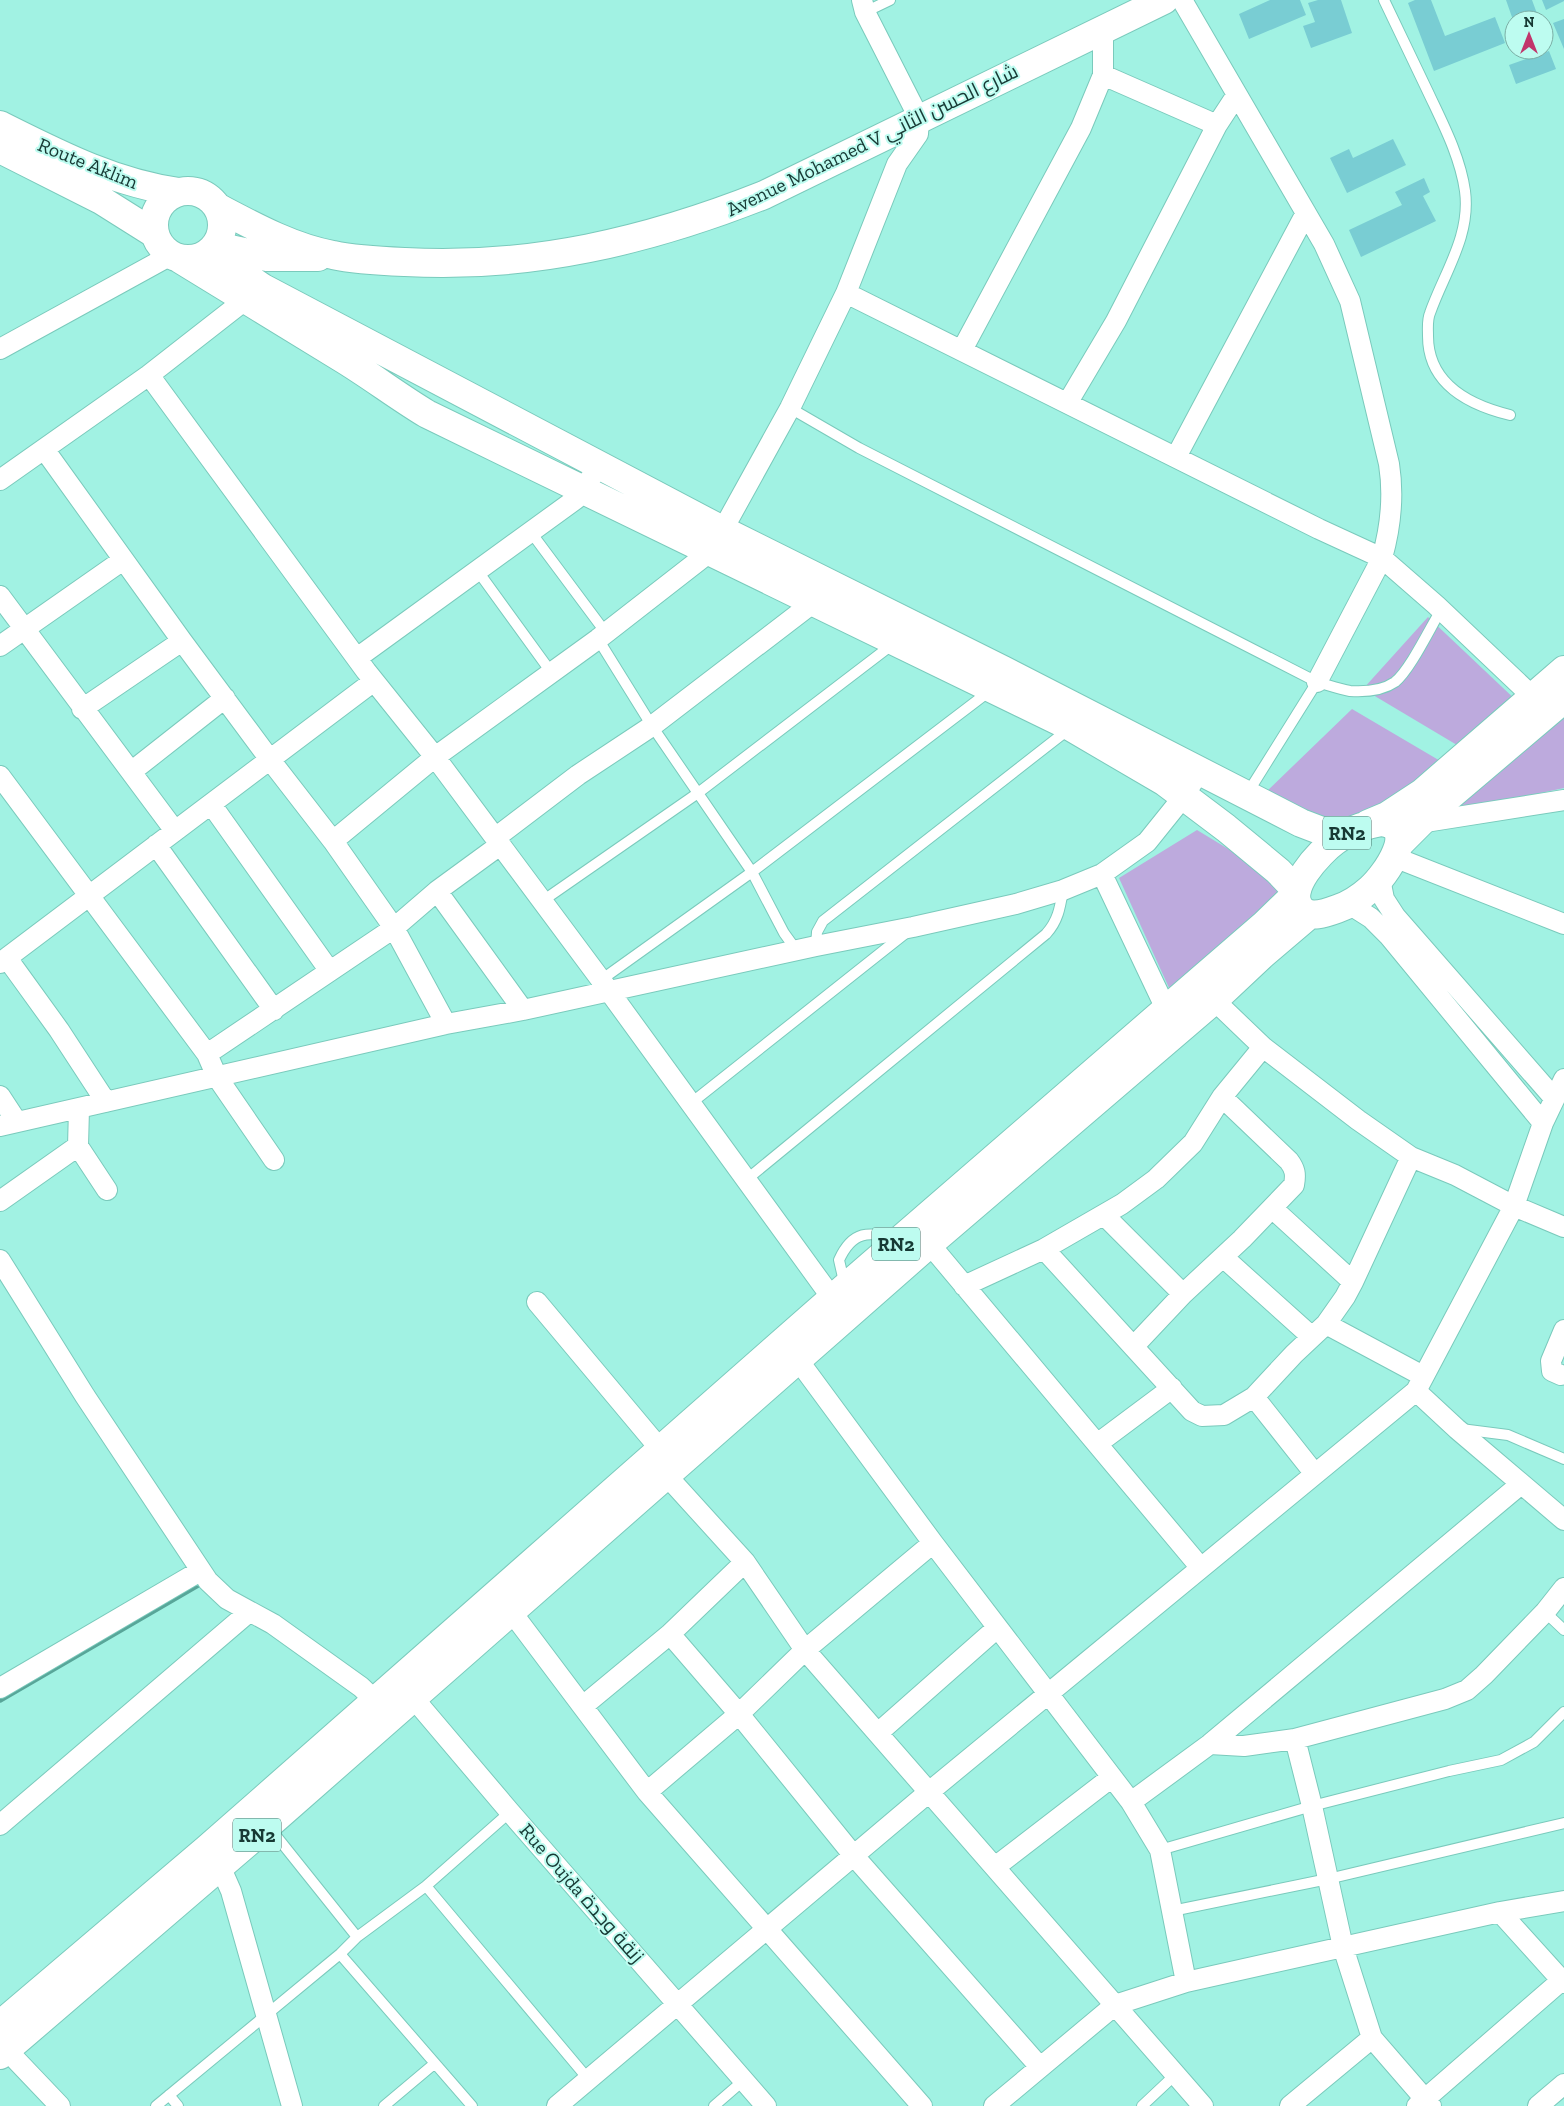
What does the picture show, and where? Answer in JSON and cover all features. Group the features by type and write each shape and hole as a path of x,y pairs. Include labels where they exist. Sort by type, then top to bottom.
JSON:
{"main road":[{"name":"Avenue Mohamed V شارع الحسن الثاني","path":"246,264 332,255 376,260 442,263 489,262 546,256 602,247 657,233 711,216 764,196 1164,0"},
{"name":"Route Aklim","path":"0,125 72,161 112,177 155,189 179,192"},
{"name":"Route Aklim","path":"0,149 101,200 245,300 342,358 427,414 584,489 718,541"},
{"path":"179,192 197,192 212,200 218,207 223,222 215,247 198,258 169,249 155,216 159,208 171,196 179,192"},
{"name":"Avenue Mohamed V شارع الحسن الثاني","path":"218,207 285,239 332,255"},
{"path":"215,247 246,264 263,288 599,466 718,541 998,679 1200,770 1311,828 1322,831 1357,829"},
{"path":"821,591 896,642 998,679 1071,727 1145,768 1226,828 1278,871 1300,900"},
{"name":"RN2","path":"915,1237 1214,1000 1278,941 1300,900 1306,871 1320,854 1357,829 1405,805 1422,793 1564,670"},
{"name":"RN2","path":"1300,900 1330,911 1349,904 1371,888 1419,823 1563,701"},
{"path":"1226,828 1247,794"},
{"name":"RN2","path":"1357,829 1389,823 1396,828 1400,836 1391,860"},
{"name":"RN2","path":"2,2043 406,1689 915,1237 1166,1009 1265,924 1300,900"},
{"name":"RN2","path":"660,1462 798,1360 842,1300"},
{"name":"RN2","path":"213,1858 268,1826 383,1708"}],"street":[{"path":"1182,0 1236,96 1324,244 1350,301 1389,464 1392,484 1392,510 1382,558 1317,682"},
{"path":"333,840 435,757 602,636 718,541 790,408 846,293 897,164 918,134 920,118 863,6"},
{"path":"962,350 1081,128 1103,75 1103,29"},
{"path":"1103,75 1217,125"},
{"path":"1068,402 1116,322 1217,125 1236,96"},
{"path":"1176,457 1306,213"},
{"path":"0,349 169,249"},
{"path":"846,293 1068,402 1319,529 1382,558 1441,610 1533,697"},
{"path":"0,480 149,375 245,300"},
{"path":"149,375 374,681 435,757 605,986 746,1180 842,1300"},
{"path":"44,449 270,761 333,840 394,928 446,1024"},
{"path":"357,658 576,499 599,466"},
{"path":"0,646 124,560"},
{"path":"207,1054 274,1010 328,970 394,928 578,775 652,726 821,591"},
{"path":"0,596 82,709 175,831"},
{"path":"82,709 182,641"},
{"path":"106,1102 59,1030 3,960 374,681"},
{"path":"131,772 225,698"},
{"path":"0,1096 9,1124 446,1024 523,1010 605,986 806,949 1016,904 1064,890 1102,874 1147,842 1184,796 1200,770"},
{"path":"0,776 207,1054 218,1077 274,1160"},
{"path":"1419,823 1564,800"},
{"path":"211,804 328,970"},
{"path":"156,845 274,1010"},
{"path":"1554,1098 1395,916 1384,899 1391,860 1564,924"},
{"path":"1102,874 1166,1009"},
{"path":"437,891 523,1010"},
{"path":"1349,904 1371,918 1389,936 1543,1123"},
{"path":"1214,1000 1263,1047 1373,1131 1411,1157 1455,1175 1514,1206 1564,1227"},
{"path":"964,1286 1044,1249 1104,1215 1156,1179 1194,1143 1222,1096 1263,1047"},
{"path":"557,2106 929,1792 1315,1474 1420,1383 1514,1206 1543,1123 1564,1079"},
{"path":"1134,1346 1183,1294 1223,1257 1294,1185 1296,1175 1289,1161 1222,1096"},
{"path":"80,1109 78,1146 107,1190"},
{"path":"0,1201 78,1146"},
{"path":"1044,1249 1192,1411 1202,1416 1224,1415 1254,1397 1319,1330 1345,1297 1411,1157"},
{"path":"1272,1208 1353,1282"},
{"path":"1104,1215 1183,1294"},
{"path":"915,1237 964,1286 1202,1568"},
{"path":"1223,1257 1319,1330 1420,1383 1457,1429 1564,1520"},
{"path":"0,1260 85,1396 200,1571 227,1599 272,1624 361,1687 383,1708"},
{"path":"537,1302 660,1462 745,1562 805,1650 1203,2106"},
{"path":"1562,1376 1552,1371 1551,1361 1564,1330"},
{"path":"798,1360 932,1543 1131,1802 1160,1850 1186,1982"},
{"path":"1097,1444 1172,1388"},
{"path":"1254,1397 1315,1474"},
{"path":"1131,1802 1210,1744 1521,1484"},
{"path":"647,1792 739,1714 805,1650 932,1543"},
{"path":"583,1706 670,1634 745,1562"},
{"path":"0,1688 200,1571"},
{"path":"1210,1744 1244,1746 1295,1739 1445,1700 1467,1690 1484,1675 1545,1612 1564,1588"},
{"path":"504,1602 647,1792 922,2106"},
{"path":"0,1825 249,1612"},
{"path":"878,1733 997,1628"},
{"path":"670,1634 739,1714 854,1856 1040,2066"},
{"name":"Rue Oujda زنقة وجدة","path":"406,1689 510,1812 766,2106"},
{"path":"1295,1739 1343,1947 1372,2038 1424,2104 1563,1982 1500,1912"},
{"path":"995,1867 1112,1777"},
{"path":"213,1858 235,1903 265,2016 292,2106"},
{"path":"994,2106 1040,2066 1115,2006 1186,1982 1500,1912 1564,1901"},
{"path":"1290,2106 1372,2038"},
{"path":"2,2043 60,2106"},
{"path":"1538,2106 1564,2084"}],"lane":[{"path":"863,6 890,0"},
{"path":"1384,0 1449,136 1461,171 1465,193 1465,215 1458,248 1429,315 1428,344 1432,363 1440,376 1459,394 1483,408 1510,416"},
{"path":"790,408 859,448 1317,682 1354,691 1373,691 1386,687 1397,680 1412,659 1441,610"},
{"path":"530,531 602,636 652,726 752,872 784,933 806,949 823,921 1071,727"},
{"path":"477,570 551,672"},
{"path":"541,902 698,793 896,642"},
{"path":"605,986 998,679"},
{"path":"1247,794 1317,682"},
{"path":"746,1180 1046,934 1054,926 1059,916 1064,890"},
{"path":"690,1104 914,927"},
{"path":"1457,1429 1508,1435 1564,1459"},
{"path":"1545,1612 1564,1630"},
{"path":"1160,1850 1312,1806 1501,1760 1534,1742 1564,1712"},
{"path":"156,2106 358,1937 426,1886 510,1812"},
{"path":"1172,1911 1328,1879 1564,1824"},
{"path":"268,1826 358,1937"},
{"path":"426,1886 590,2080"},
{"path":"340,1954 472,2106"},
{"path":"384,2106 434,2064"},
{"path":"1142,2106 1175,2075"},
{"path":"714,2106 744,2080"},
{"path":"170,2095 178,2106"}],"shaded area":[{"path":"1428,617 1520,704 1462,748 1363,689"},
{"path":"1352,709 1442,762 1359,842 1264,794"},
{"path":"1564,717 1564,788 1450,812 1551,720"},
{"path":"1197,830 1301,893 1175,1001 1119,878"}],"building":[{"path":"1270,0 1300,0 1306,15 1249,39 1239,14"},
{"path":"1318,0 1341,0 1352,33 1311,48 1303,26 1315,22 1308,3"},
{"path":"1415,0 1431,0 1445,36 1495,17 1504,43 1434,71 1408,3"},
{"path":"1506,0 1532,0 1536,10 1510,10"},
{"path":"1542,0 1564,0 1564,1 1546,10"},
{"path":"1564,19 1564,49 1554,25 1554,23"},
{"path":"1523,60 1552,60 1556,69 1516,84 1509,65"},
{"path":"1393,139 1406,165 1347,193 1330,158 1349,149 1353,158"},
{"path":"1424,178 1430,192 1423,196 1436,221 1361,257 1349,230 1402,205 1395,192"}],"waterway":[{"path":"0,1700 203,1582"}]}
